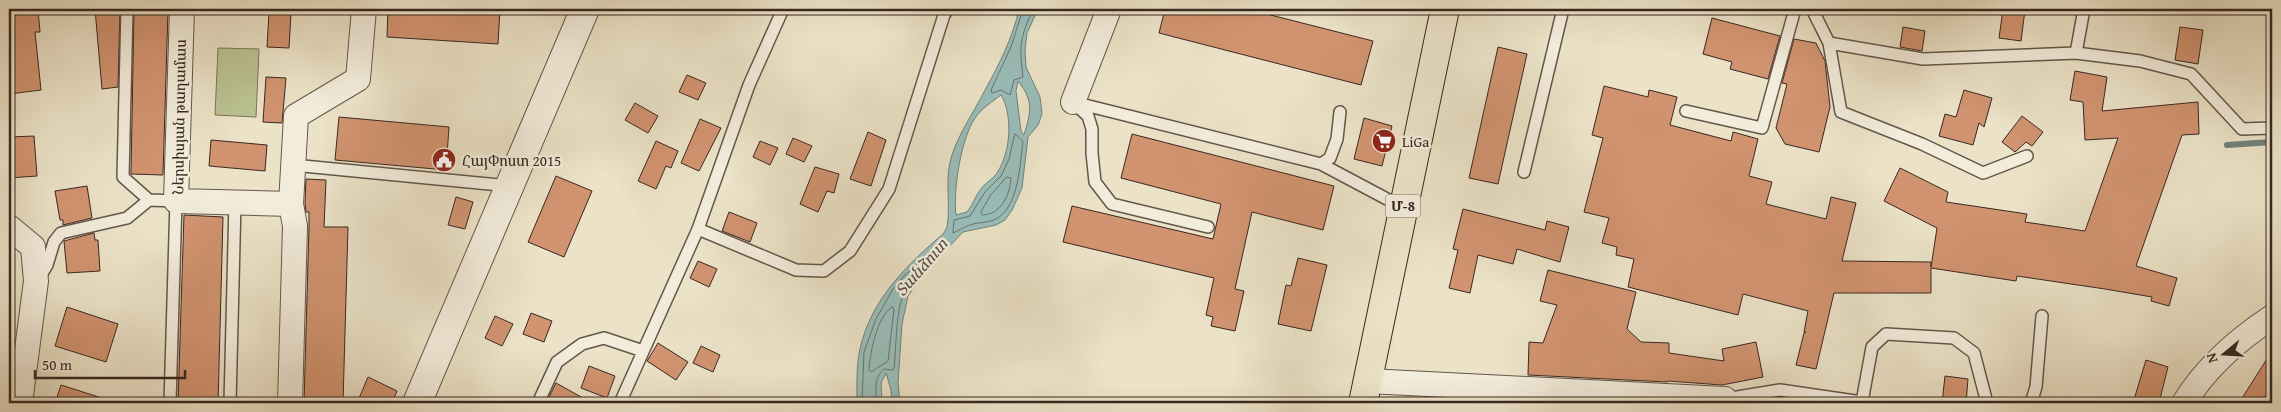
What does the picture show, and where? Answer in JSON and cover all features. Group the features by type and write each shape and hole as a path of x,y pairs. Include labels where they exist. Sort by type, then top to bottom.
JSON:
{"highway":[{"name":"Մ-8","path":"1365,392 1402,206 1445,9"}],"street":[{"name":"Ներսիսյան թաղամաս","path":"182,9 176,201 291,204"},
{"path":"290,403 295,226 291,204 296,116 358,79 364,9"},
{"path":"417,403 585,9"},
{"path":"1073,102 1109,9"},
{"path":"9,227 33,247 36,281 20,403"},
{"path":"2184,403 2196,383 2242,336 2272,317"},
{"path":"1365,392 1724,401"}],"lane":[{"path":"128,9 123,178 149,200 176,201 170,403"},
{"path":"620,403 698,230 749,85 783,9"},
{"path":"698,230 796,270 824,271 850,251 889,188 946,12 933,9"},
{"path":"1524,172 1563,9"},
{"path":"1686,111 1762,128 1795,9"},
{"path":"1812,9 1829,43 1841,112 1922,144 1983,173 2027,156"},
{"path":"2076,53 2084,9"},
{"path":"1829,43 1923,59 2076,53 2140,61 2191,74 2242,128 2272,128"},
{"path":"1073,102 1321,164 1402,206"},
{"path":"1073,102 1088,116 1092,129 1095,182 1112,204 1208,227"},
{"path":"1321,164 1330,158 1337,139 1340,112"},
{"path":"293,165 510,186"},
{"path":"36,281 47,265 54,242 61,233 127,218 149,200"},
{"path":"230,403 235,202"},
{"path":"2031,403 2036,387 2042,316"},
{"path":"1724,401 1780,390 1862,403 1872,348 1886,334 1954,338 1974,353 1986,403"},
{"path":"538,403 557,362 582,344 604,338 643,352"}],"green space":[{"path":"218,48 259,49 256,117 215,115"}],"water":[{"name":"Տանձուտ","path":"1019,9 1038,9 1027,33 1025,50 1026,67 1040,97 1042,114 1038,125 1028,137 1022,188 1005,220 996,225 963,232 924,273 908,296 902,324 898,383 900,403 892,403 891,390 886,373 881,383 882,403 857,403 858,363 865,331 873,314 892,284 944,233 947,227 948,173 952,155 963,130 1000,61","holes":["1018,81 1027,95 1030,107 1024,135 1021,131 1016,91","1001,95 1005,103 1009,123 1008,144 1002,164 995,175 979,192 967,212 956,215 955,204 959,165 970,127 978,114"]}],"building":[{"path":"9,9 38,9 40,32 35,32 41,90 9,94"},
{"path":"95,9 120,9 118,87 102,89"},
{"path":"134,9 168,9 163,175 131,174"},
{"path":"388,9 500,9 498,44 387,37"},
{"path":"1165,9 1247,9 1373,41 1361,85 1159,33"},
{"path":"2003,9 2025,10 2021,41 1999,38"},
{"path":"269,12 291,13 289,48 267,47"},
{"path":"1712,18 1780,36 1768,79 1730,69 1732,62 1703,54"},
{"path":"1903,27 1925,31 1922,51 1900,47"},
{"path":"2180,27 2203,30 2198,64 2175,60"},
{"path":"1794,39 1816,43 1825,61 1830,107 1819,152 1785,144 1776,128 1787,84 1782,83"},
{"path":"1498,47 1527,54 1498,184 1469,178"},
{"path":"2075,71 2107,77 2102,111 2198,102 2199,134 2182,135 2136,266 2177,278 2169,306 2151,301 2152,297 2105,289 2017,276 2016,281 1931,268 1931,293 1834,293 1816,369 1796,365 1804,333 1806,332 1804,332 1808,311 1743,294 1738,315 1628,287 1634,259 1616,255 1617,247 1602,243 1609,218 1584,212 1603,138 1592,135 1604,86 1648,97 1649,90 1677,97 1670,125 1731,141 1733,132 1758,139 1749,176 1772,182 1766,204 1826,219 1831,197 1856,203 1842,261 1931,262 1931,267 1937,228 1884,201 1900,168 1948,192 1946,202 2027,214 2025,222 2085,231 2118,138 2085,140 2083,102 2070,100"},
{"path":"687,75 706,83 698,100 679,92"},
{"path":"266,77 286,78 282,123 263,122"},
{"path":"1964,90 1992,98 1984,127 1979,123 1973,145 1939,136 1945,114 1956,117"},
{"path":"635,103 658,116 648,133 625,120"},
{"path":"2022,116 2043,132 2032,146 2026,142 2015,152 2002,142"},
{"path":"339,117 449,127 446,170 335,160"},
{"path":"1364,118 1392,126 1382,166 1354,159"},
{"path":"700,119 721,128 699,171 681,163"},
{"path":"868,132 886,140 871,186 850,179"},
{"path":"1132,134 1334,186 1323,230 1252,212 1235,289 1244,291 1235,331 1211,326 1213,317 1206,315 1214,278 1063,242 1072,206 1213,239 1221,204 1121,178"},
{"path":"34,136 37,176 9,178 9,137"},
{"path":"793,138 812,146 804,162 786,154"},
{"path":"211,140 267,145 265,171 209,166"},
{"path":"656,141 678,151 671,168 666,166 656,189 638,181"},
{"path":"760,141 778,148 770,165 753,157"},
{"path":"815,167 839,174 834,193 827,191 818,212 800,204"},
{"path":"556,176 592,191 564,257 528,242"},
{"path":"306,179 326,180 324,227 348,227 343,403 304,403 309,226 309,212 306,212 305,203"},
{"path":"87,186 92,218 63,225 63,220 60,220 55,191"},
{"path":"456,197 473,202 465,229 448,225"},
{"path":"1463,209 1545,230 1547,221 1569,227 1560,262 1517,249 1513,264 1478,255 1470,293 1449,288 1458,250 1453,249"},
{"path":"729,212 757,223 750,242 722,231"},
{"path":"184,215 223,217 218,403 178,403"},
{"path":"94,233 95,240 98,240 100,271 67,273 64,241"},
{"path":"1298,258 1327,265 1311,331 1278,324 1286,285 1291,286"},
{"path":"698,261 717,269 709,287 690,278"},
{"path":"1548,270 1636,292 1627,329 1641,342 1669,343 1669,353 1724,361 1722,349 1756,342 1763,377 1722,385 1528,375 1529,342 1543,343 1557,305 1540,301"},
{"path":"67,307 118,324 106,362 55,346"},
{"path":"531,313 552,321 544,342 523,334"},
{"path":"495,316 513,324 502,346 485,338"},
{"path":"658,343 688,362 676,380 647,361"},
{"path":"701,346 720,355 713,372 693,363"},
{"path":"2272,351 2272,386 2261,403 2239,403"},
{"path":"2146,360 2168,367 2159,403 2133,403"},
{"path":"589,366 615,376 607,398 581,388"},
{"path":"1945,376 1968,379 1966,403 1942,403"},
{"path":"368,377 397,391 392,403 357,403"},
{"path":"556,383 592,403 546,403"},
{"path":"61,385 108,400 107,403 55,403"}],"waterway":[{"path":"2227,145 2272,142"}],"place":[{"name":"LiGa","path":"1384,141"},
{"name":"ՀայՓոստ 2015","path":"444,160"}]}
